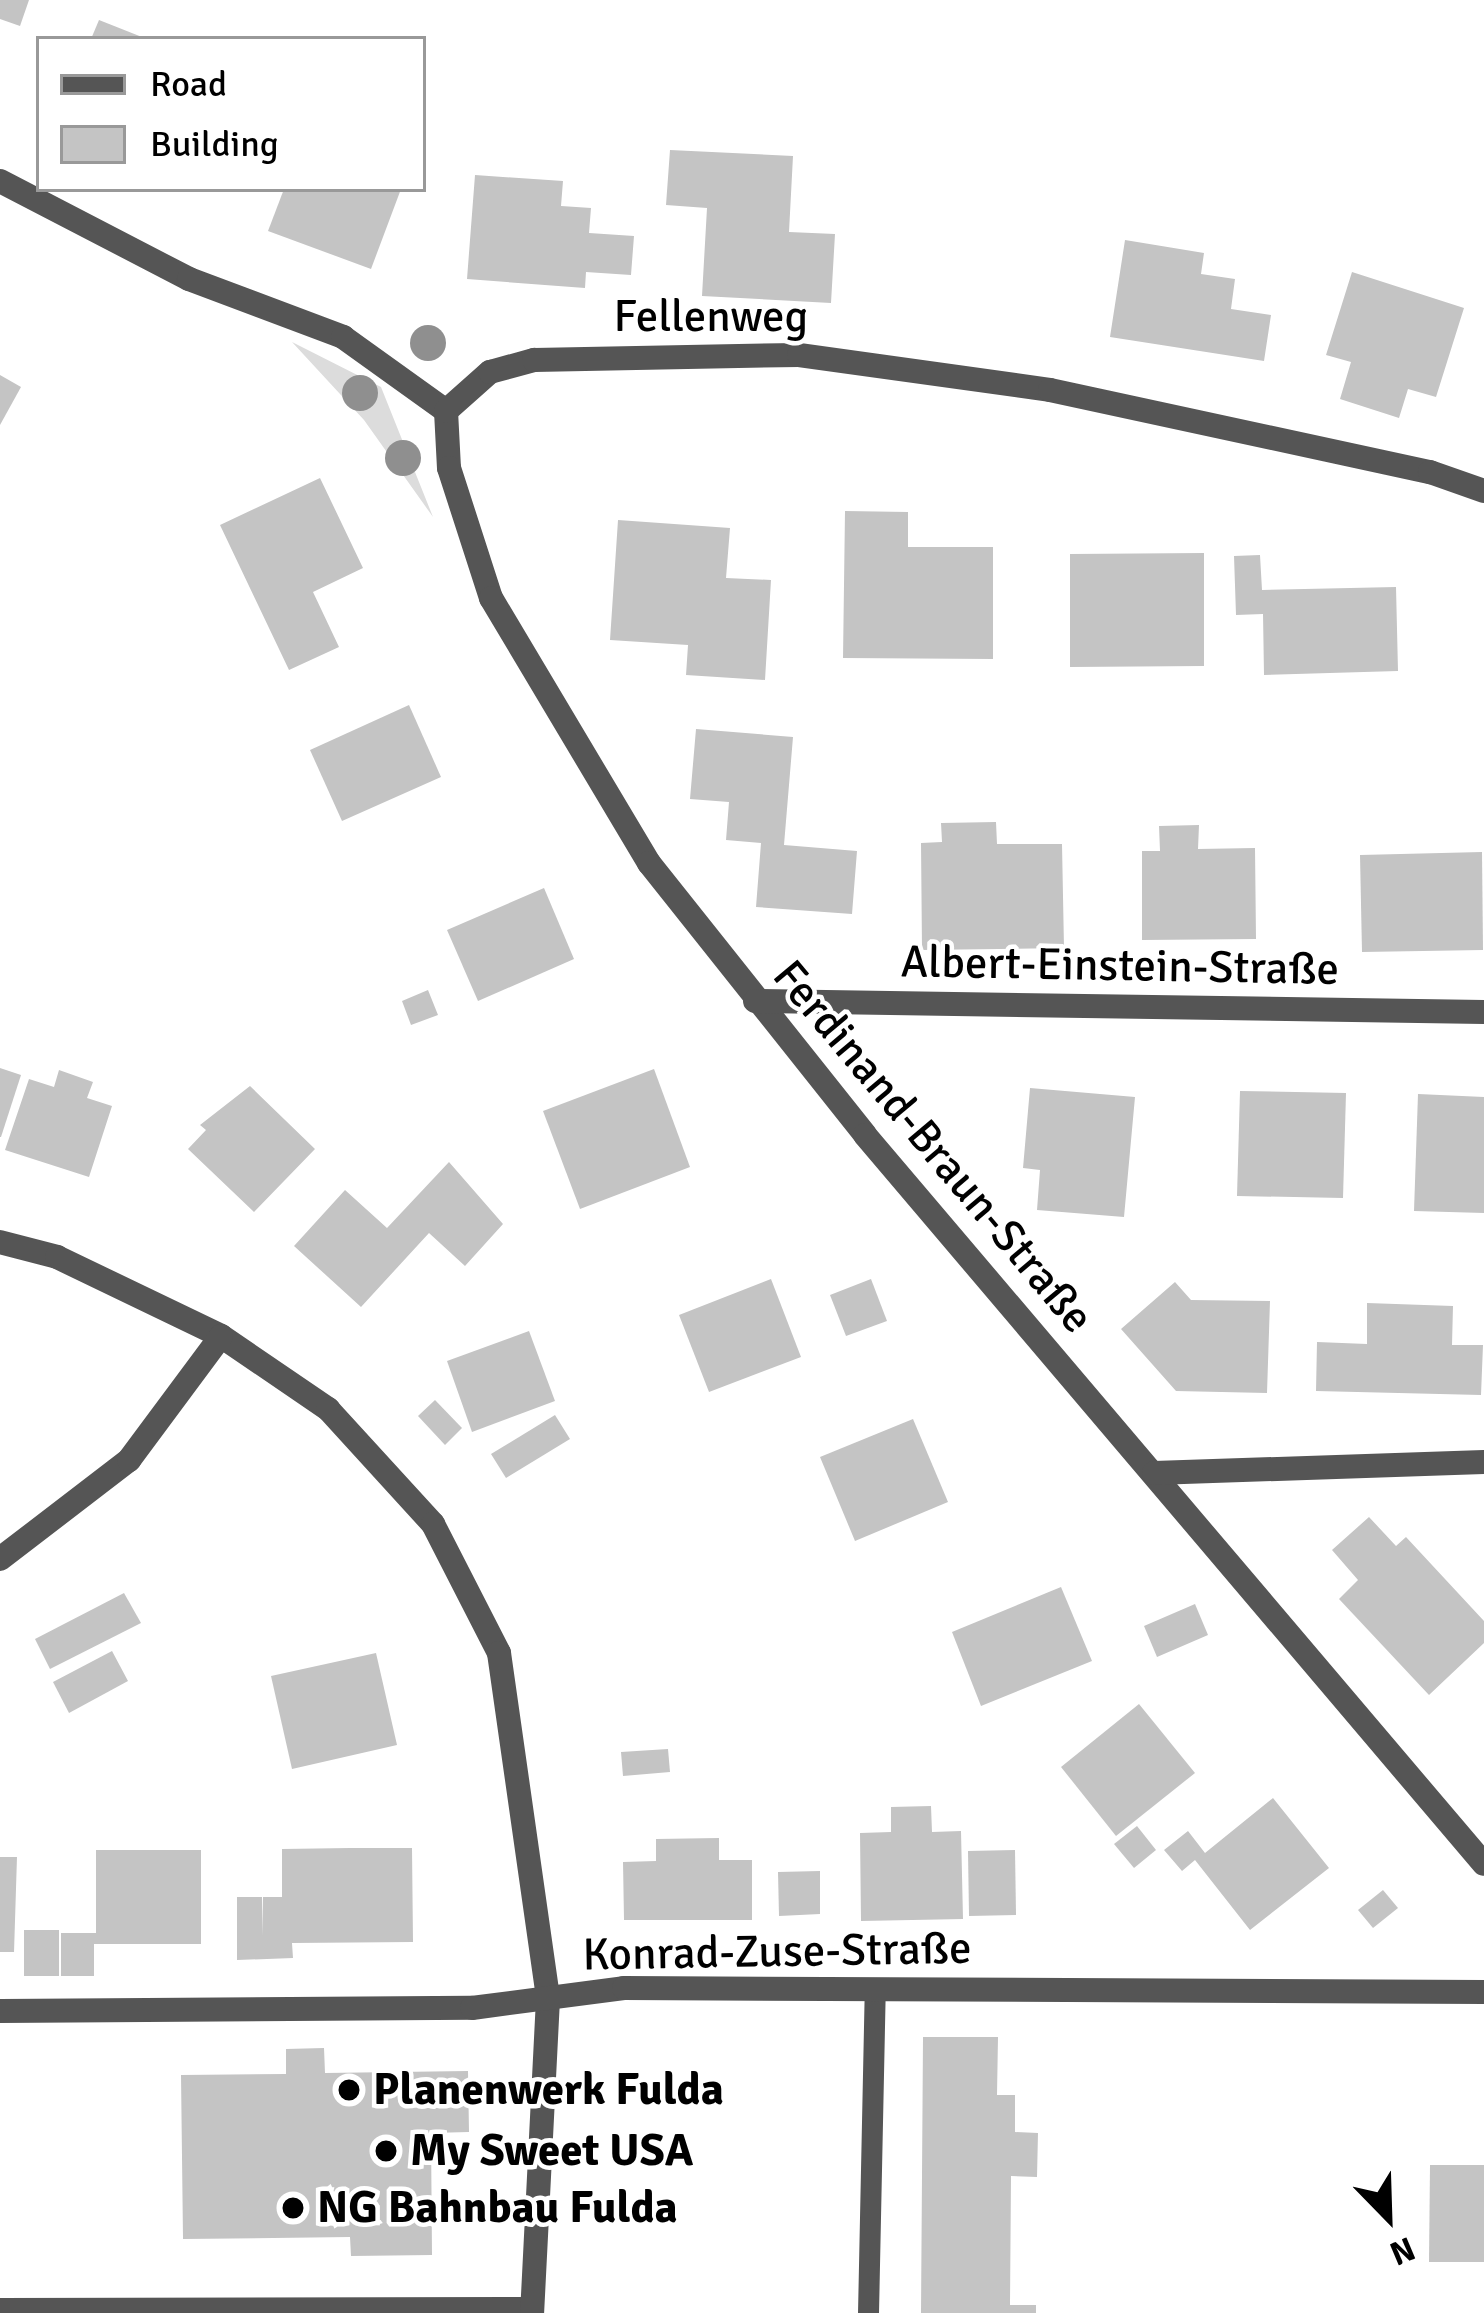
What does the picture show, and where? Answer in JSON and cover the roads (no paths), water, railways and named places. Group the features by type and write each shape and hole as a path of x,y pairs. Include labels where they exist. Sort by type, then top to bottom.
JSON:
{"street":[{"path":"0,181 189,279 344,337 446,411"},
{"name":"Fellenweg","path":"446,411 490,372 534,360 799,355 1050,390 1430,472 1484,491"},
{"name":"Ferdinand-Braun-Straße","path":"446,411 449,468 469,542 532,678 649,862 755,1001 1484,1864"},
{"name":"Albert-Einstein-Straße","path":"755,1001 1484,1012"},
{"path":"0,1242 57,1257 221,1336 328,1409 433,1524 499,1653 548,1999 532,2310"},
{"path":"0,1559 129,1460 221,1336"},
{"path":"1154,1473 1484,1462"},
{"name":"Konrad-Zuse-Straße","path":"0,2011 472,2008 624,1988 1484,1992"}],"lane":[{"path":"868,2313 875,1992"},
{"path":"0,2308 532,2310"}],"place":[{"name":"Planenwerk Fulda","path":"349,2090"},
{"name":"My Sweet USA","path":"386,2151"},
{"name":"NG Bahnbau Fulda","path":"293,2208"}]}
